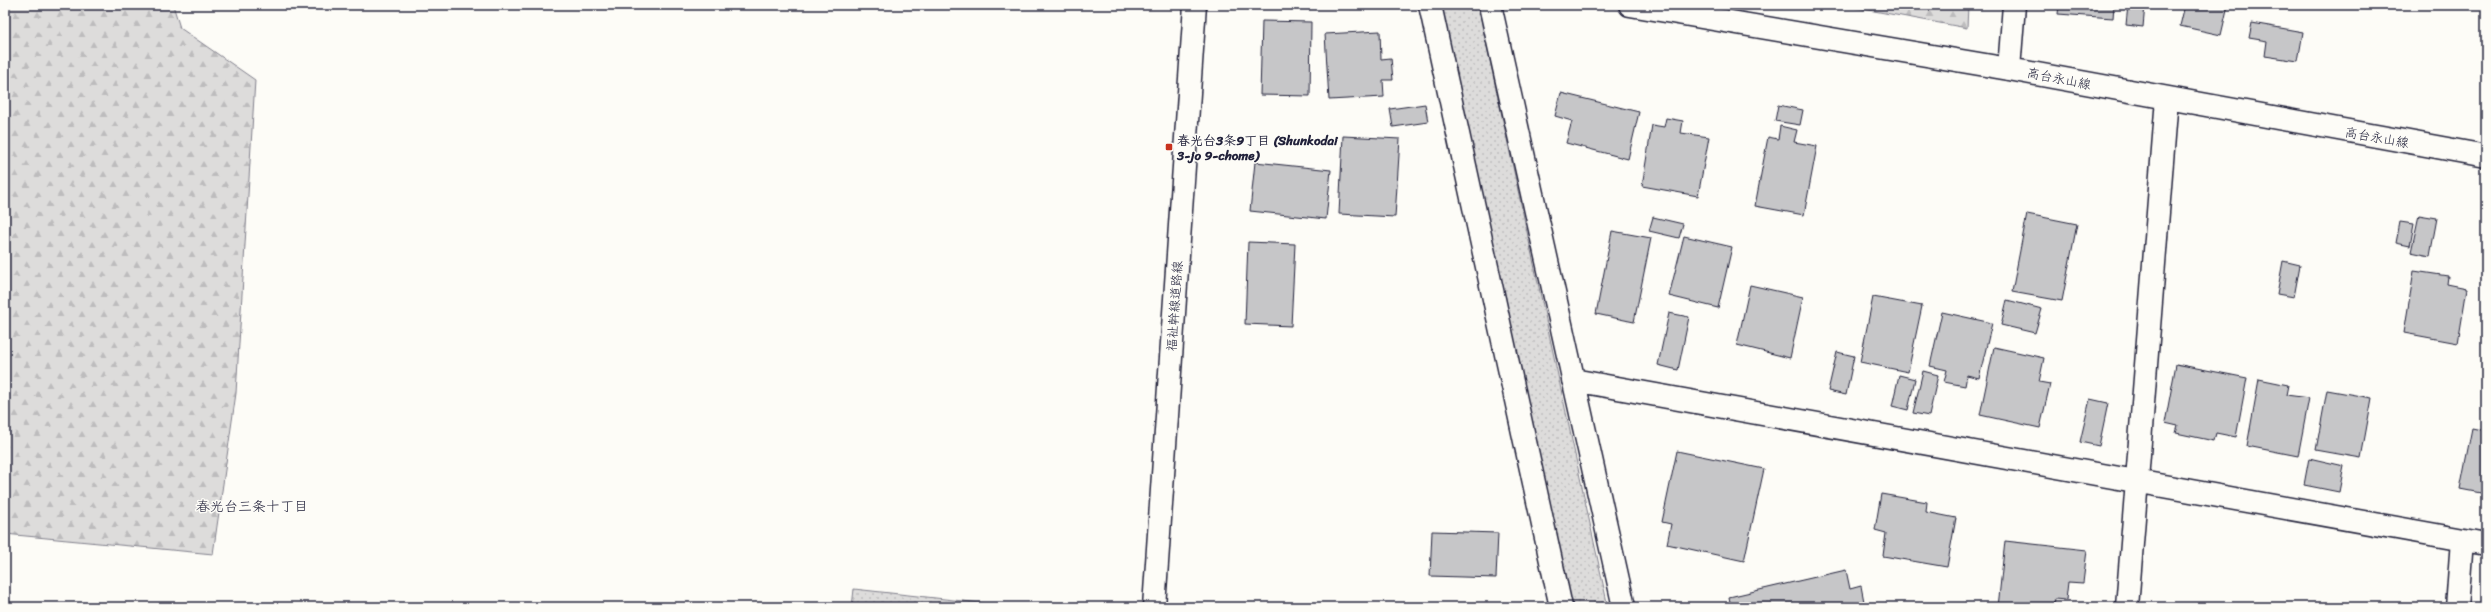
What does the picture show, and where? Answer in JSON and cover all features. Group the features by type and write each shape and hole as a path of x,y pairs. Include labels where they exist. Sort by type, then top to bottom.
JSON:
{"street":[{"name":"福祉幹線道路線","path":"1154,607 1195,5"},
{"path":"1430,5 1561,607"},
{"path":"1490,5 1624,607"},
{"name":"高台永山線","path":"1630,5 2009,69 2486,156"},
{"path":"2009,69 2014,5"},
{"path":"2127,607 2167,98"},
{"path":"1573,380 2136,483 2486,544"},
{"path":"2457,607 2462,540"}],"green space":[{"path":"5,5 173,5 180,28 255,80 236,393 213,554 5,534"},
{"path":"1429,5 1478,5 1608,607 1562,607"},
{"path":"1841,5 1968,5 1967,28"},
{"path":"854,589 1017,607 852,607"}],"building":[{"path":"2059,5 2114,5 2113,18 2058,14"},
{"path":"2128,5 2145,5 2143,27 2126,25"},
{"path":"2185,5 2228,5 2221,35 2180,26"},
{"path":"1262,21 1311,22 1310,96 1260,95"},
{"path":"2252,23 2303,32 2298,61 2265,56 2267,41 2249,38"},
{"path":"1380,31 1381,59 1391,58 1393,80 1383,80 1384,97 1329,100 1325,34"},
{"path":"1561,93 1639,112 1628,159 1566,143 1572,121 1555,116"},
{"path":"1425,104 1428,122 1393,127 1390,109"},
{"path":"1778,105 1803,110 1800,125 1775,121"},
{"path":"1666,118 1683,121 1681,133 1709,137 1698,196 1642,186 1652,125 1664,127"},
{"path":"1780,126 1797,130 1794,142 1817,146 1804,215 1755,206 1768,137 1778,139"},
{"path":"1343,136 1400,139 1395,217 1339,214"},
{"path":"1255,162 1331,170 1326,219 1250,211"},
{"path":"2027,214 2077,224 2062,301 2012,292"},
{"path":"2419,215 2437,218 2430,256 2411,252"},
{"path":"1653,217 1683,224 1679,238 1649,231"},
{"path":"2400,222 2414,224 2410,246 2396,243"},
{"path":"1612,231 1651,238 1634,322 1596,314"},
{"path":"1684,236 1732,247 1718,308 1669,296"},
{"path":"1248,242 1295,244 1291,326 1245,324"},
{"path":"2283,261 2300,265 2294,297 2277,294"},
{"path":"2414,271 2448,276 2447,284 2467,288 2458,343 2404,333"},
{"path":"1750,285 1803,297 1790,358 1737,345"},
{"path":"1873,297 1922,306 1908,372 1860,362"},
{"path":"2007,300 2042,309 2035,333 2001,325"},
{"path":"1942,312 1992,323 1979,378 1967,375 1965,386 1944,382 1947,370 1930,366"},
{"path":"1669,313 1689,317 1678,370 1658,365"},
{"path":"1994,347 2044,358 2039,382 2050,384 2040,428 1980,415"},
{"path":"1837,352 1854,356 1846,395 1828,391"},
{"path":"2176,364 2247,378 2236,437 2216,433 2214,441 2176,433 2178,426 2165,423"},
{"path":"1923,371 1938,375 1929,416 1913,413"},
{"path":"1899,375 1915,379 1908,410 1892,406"},
{"path":"2259,379 2288,385 2286,395 2309,398 2298,456 2247,446"},
{"path":"2327,390 2372,398 2361,458 2316,450"},
{"path":"2090,399 2108,403 2099,446 2080,442"},
{"path":"2472,428 2486,431 2486,494 2460,489"},
{"path":"1677,451 1764,469 1744,561 1667,544 1671,524 1662,522"},
{"path":"2309,458 2344,466 2339,492 2304,485"},
{"path":"1881,494 1927,502 1926,512 1956,518 1947,567 1883,556 1886,533 1875,530"},
{"path":"1432,531 1498,533 1496,578 1430,576"},
{"path":"2005,541 2087,550 2083,583 2068,582 2066,600 2054,599 2053,607 1998,607"},
{"path":"1846,570 1850,589 1861,586 1865,607 1731,607 1729,597"}],"place":[{"name":"春光台3条9丁目 (Shunkodai 3-jo 9-chome)","path":"1169,147"}],"district":[{"name":"春光台三条十丁目","path":"252,506"}]}
